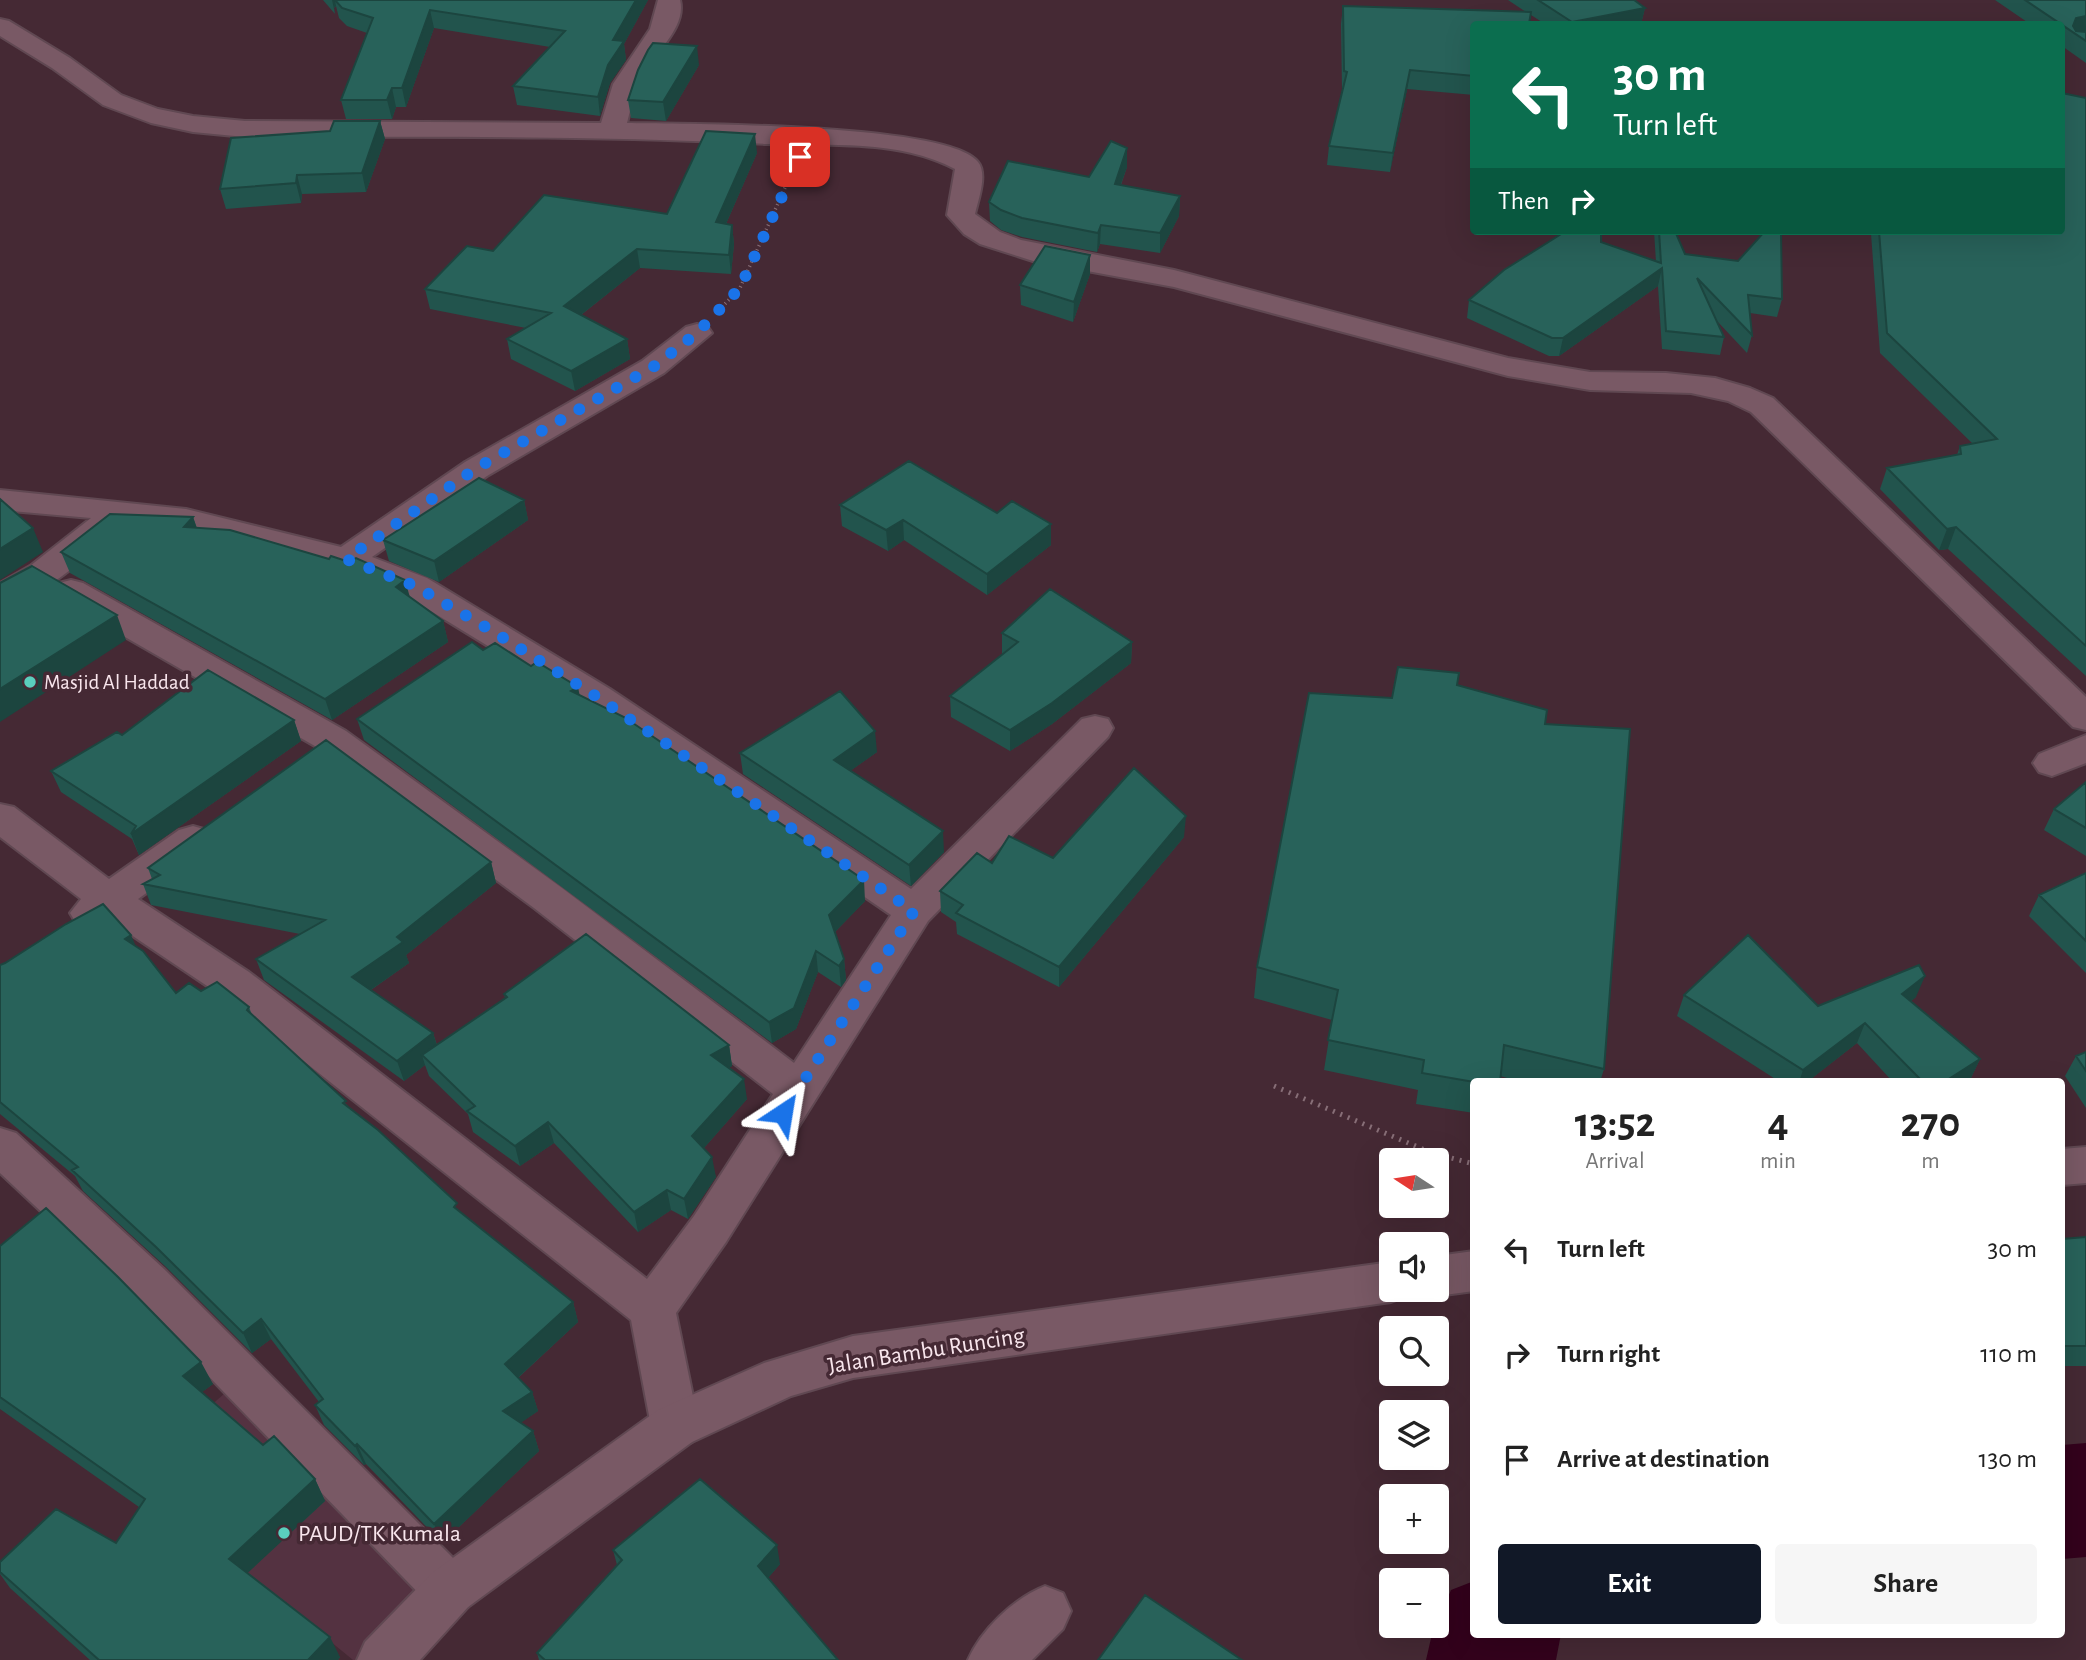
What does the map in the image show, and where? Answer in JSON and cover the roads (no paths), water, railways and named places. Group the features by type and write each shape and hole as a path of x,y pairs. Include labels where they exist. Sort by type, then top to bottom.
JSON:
{"street":[{"path":"612,131 620,99 634,68 662,30 670,13 669,2"},
{"path":"0,26 61,63 112,100 151,115 193,124 245,129 612,131 808,138 934,149 967,165 970,173 961,215 968,226 985,236 1034,251 1173,277 1477,358 1566,378 1691,384 1744,394 1762,405 2086,718"},
{"path":"346,559 475,469 653,367 697,333"},
{"path":"0,500 186,519 346,559 415,586 597,697 914,911"},
{"path":"0,597 41,574 121,511"},
{"path":"41,574 332,740 548,898 798,1090"},
{"path":"459,655 494,632"},
{"path":"299,764 367,716"},
{"path":"652,1310 710,1229 914,911 1095,728"},
{"path":"2052,763 2086,748"},
{"path":"0,817 109,900 234,983 652,1310 675,1426"},
{"path":"66,929 221,820"},
{"path":"0,1146 148,1283 450,1590"},
{"path":"2065,1167 2086,1165"},
{"path":"1449,1274 1470,1272"},
{"name":"Jalan Bambu Runcing","path":"384,1660 450,1590 675,1426 781,1378 853,1357 1379,1284"},
{"path":"995,1660 1045,1611"}],"waterway":[{"path":"2065,1502 2086,1500"},
{"path":"1491,1660 1496,1638"}],"place":[{"name":"Masjid Al Haddad","path":"30,682"},
{"name":"PAUD/TK Kumala","path":"284,1533"}]}
